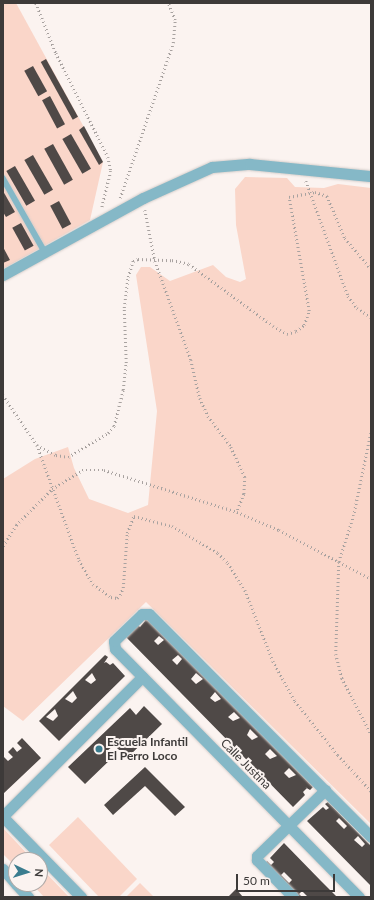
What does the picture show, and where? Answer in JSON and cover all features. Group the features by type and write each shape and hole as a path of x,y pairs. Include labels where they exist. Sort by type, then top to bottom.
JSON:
{"street":[{"path":"3,275 143,198 212,167 250,164 371,176"},
{"name":"Calle Justina","path":"325,790 149,614 142,614 114,641 115,649 359,897"},
{"path":"81,897 3,816 142,677"},
{"path":"293,897 257,860 257,856 288,824 325,790 371,837"}],"lane":[{"path":"3,178 45,252"}],"path":[{"path":"36,3 56,53 108,157 111,170 99,222"},
{"path":"114,214 173,43 175,20 168,3"},
{"path":"302,169 309,193 343,277 348,296 357,308 371,318"},
{"path":"37,445 56,455 68,457 108,434 114,426 123,390 126,363 124,308 130,268 133,262 138,259 155,261 172,260 189,264 273,326 287,334 296,331 304,325 309,311 289,197 315,192 327,196 345,238 371,269"},
{"path":"143,198 155,261 191,360 203,406 231,447 245,477 244,494 237,512"},
{"path":"3,395 37,445 86,575 102,592 116,598 123,588 127,533 134,516 150,518 172,526 194,537 228,563 245,590 285,685 338,755 371,791"},
{"path":"371,433 354,515 339,562 336,654 342,678 371,734"},
{"path":"3,546 16,525 52,488 82,470 104,470 237,512 279,530 371,579"}],"shaded area":[{"path":"3,3 16,3 103,162 90,220 3,269"},
{"path":"245,177 287,178 295,187 324,188 338,184 371,188 371,824 146,602 23,721 3,706 3,479 35,459 68,447 74,468 89,499 128,513 148,505 157,411 136,275 141,267 150,267 170,281 213,265 226,277 240,282 246,279 236,225 235,189"},
{"path":"78,817 137,879 119,897 99,897 49,845"},
{"path":"3,828 26,852 8,852 8,859 3,854"},
{"path":"48,875 69,897 44,897 39,892 48,892"},
{"path":"140,883 154,897 126,897"}],"building":[{"path":"46,59 78,117 73,120 41,62"},
{"path":"33,66 47,91 38,96 24,71"},
{"path":"50,96 65,124 57,128 42,100"},
{"path":"84,126 103,162 99,165 79,130"},
{"path":"71,134 91,169 82,174 62,139"},
{"path":"53,144 73,180 64,185 44,149"},
{"path":"33,155 53,190 44,195 24,160"},
{"path":"15,166 35,201 26,206 6,171"},
{"path":"3,191 15,212 6,217 3,212"},
{"path":"59,201 71,224 62,229 50,206"},
{"path":"21,223 34,246 25,251 12,228"},
{"path":"3,247 10,260 3,263"},
{"path":"145,616 313,787 310,790 307,788 303,792 305,795 293,807 125,636 137,624 140,627 145,621 143,619","holes":["159,636 164,640 158,645 154,641","178,655 182,659 177,665 172,660","196,673 203,679 196,684 191,679","215,692 221,699 215,702 210,698","234,712 240,718 233,721 228,717","250,729 258,737 252,740 247,735","270,749 277,756 270,759 265,754","289,768 296,775 289,778 284,773"]},
{"path":"105,655 108,657 104,663 106,662 110,665 113,663 125,676 59,741 39,721","holes":["92,673 96,680 91,684 85,680","73,691 77,698 72,703 65,699","55,709 58,716 53,721 46,717"]},
{"name":"Escuela Infantil El Perro Loco","path":"144,706 162,724 127,758 114,745 106,752 112,758 85,784 68,767 130,708 136,715"},
{"path":"22,738 41,758 3,794 3,756 8,761 13,757 8,752 13,747 17,752 22,748 17,743"},
{"path":"145,767 185,807 175,816 145,786 113,815 104,805"},
{"path":"328,802 371,846 371,886 307,821 323,807 326,810 329,808 325,804","holes":["339,818 347,826 344,829 336,821","358,836 365,844 362,847 354,840"]},
{"path":"284,843 337,897 308,897 302,891 299,894 302,897 298,897 265,863 267,861 271,865 274,862 270,858","holes":["284,872 292,880 289,883 281,875"]},
{"path":"236,889 243,897 228,897"}],"place":[{"name":"Escuela Infantil El Perro Loco","path":"99,749"}]}
